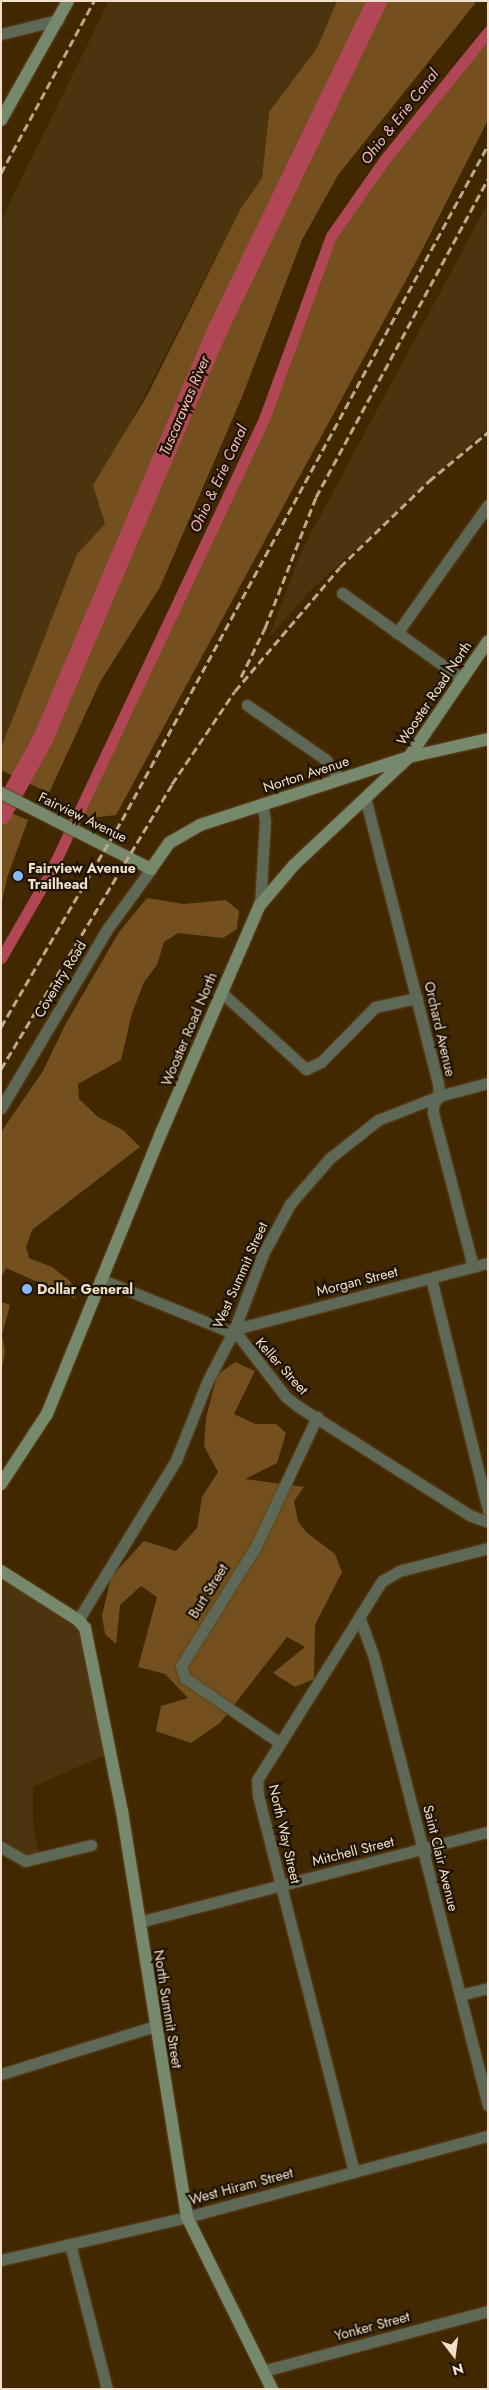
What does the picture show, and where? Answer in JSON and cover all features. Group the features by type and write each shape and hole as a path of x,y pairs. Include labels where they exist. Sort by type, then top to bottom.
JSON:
{"street":[{"path":"1,120 68,1"},
{"path":"1,34 58,20"},
{"path":"397,633 488,505"},
{"path":"342,592 462,679"},
{"name":"Wooster Road North","path":"1,1484 47,1414 100,1279 220,992 260,905 294,865 409,757 488,642"},
{"path":"247,705 326,760 340,779"},
{"name":"Norton Avenue","path":"152,869 169,843 182,834 262,804 409,757 488,739"},
{"name":"Fairview Avenue","path":"1,793 96,839 152,869"},
{"name":"Orchard Avenue","path":"365,797 417,998 439,1096 433,1105 434,1113 472,1267"},
{"path":"260,905 265,821 262,804"},
{"name":"Coventry Road","path":"1,1108 108,928 152,869"},
{"path":"220,992 306,1069 321,1062 375,1007 417,998"},
{"name":"West Summit Street","path":"78,1620 96,1587 168,1477 225,1342 234,1330 272,1236 290,1204 330,1158 378,1120 439,1096 488,1083"},
{"name":"Morgan Street","path":"234,1330 248,1324 488,1263"},
{"path":"431,1278 488,1510"},
{"path":"100,1279 218,1329 234,1330"},
{"name":"Keller Street","path":"234,1330 286,1397 469,1515 488,1522"},
{"name":"Burt Street","path":"280,1743 185,1678 180,1666 256,1546 317,1418"},
{"name":"North Way Street","path":"354,2172 256,1787 280,1743 388,1575 488,1548"},
{"path":"1,1571 78,1620"},
{"name":"Saint Clair Avenue","path":"360,1619 373,1654 488,2106"},
{"name":"North Summit Street","path":"78,1620 88,1640 110,1747 187,2216 272,2389"},
{"name":"Mitchell Street","path":"139,1922 488,1832"},
{"path":"1,1848 25,1861 91,1845"},
{"path":"460,1995 488,1988"},
{"path":"1,2074 155,2026"},
{"name":"West Hiram Street","path":"1,2260 187,2216 488,2136"},
{"path":"70,2244 107,2389"},
{"name":"Yonker Street","path":"263,2371 488,2311"}],"shaded area":[{"path":"109,1 337,1 317,48 269,112 262,178 241,208 122,439 105,524 77,554 1,748 1,220"},
{"path":"337,1 477,1 338,175 302,240 242,397 160,587 100,682 49,793 1,770 1,748 77,554 105,524 93,485 148,394 241,208 262,178 269,112 317,48"},
{"path":"488,31 488,120 419,256 116,815 90,818 79,809 264,419 331,236"},
{"path":"488,203 488,428 312,589 268,639 302,550"},
{"path":"1,809 28,820 7,878 1,907"},
{"path":"147,898 184,904 226,900 239,911 237,929 223,938 178,933 164,942 157,965 144,982 132,1013 121,1060 78,1084 79,1099 98,1117 123,1130 140,1147 32,1230 26,1247 29,1258 52,1267 70,1281 76,1290 76,1299 6,1268 1,1278 1,1132 43,1071 64,1027 119,932"},
{"path":"1,1302 10,1305 2,1335 5,1352 1,1373"},
{"path":"235,1362 255,1371 234,1414 255,1424 276,1424 286,1433 277,1463 245,1479 304,1487 294,1501 298,1521 306,1532 335,1554 342,1572 315,1625 314,1679 295,1687 273,1673 305,1647 287,1637 220,1723 191,1743 156,1731 161,1706 188,1698 165,1674 138,1667 157,1597 141,1586 120,1605 116,1644 105,1634 102,1616 111,1577 144,1541 176,1551 197,1528 202,1497 218,1472 204,1446 206,1418 217,1375"},
{"path":"1,1576 76,1627 81,1635 107,1754 33,1787 33,1823 39,1855 25,1857 1,1842"}],"waterway":[{"name":"Tuscarawas River","path":"1,815 43,739 218,329 377,1"},
{"name":"Ohio & Erie Canal","path":"1,958 49,875 264,419 331,236 385,159 488,32"}],"railway":[{"path":"1,173 94,1"},
{"path":"1,1027 122,820 488,145"},
{"path":"241,677 265,628 316,497 488,179"},
{"path":"1,1069 172,784 235,691 340,567 429,481 488,432"}],"place":[{"name":"Fairview Avenue Trailhead","path":"18,876"},
{"name":"Dollar General","path":"27,1289"}]}
